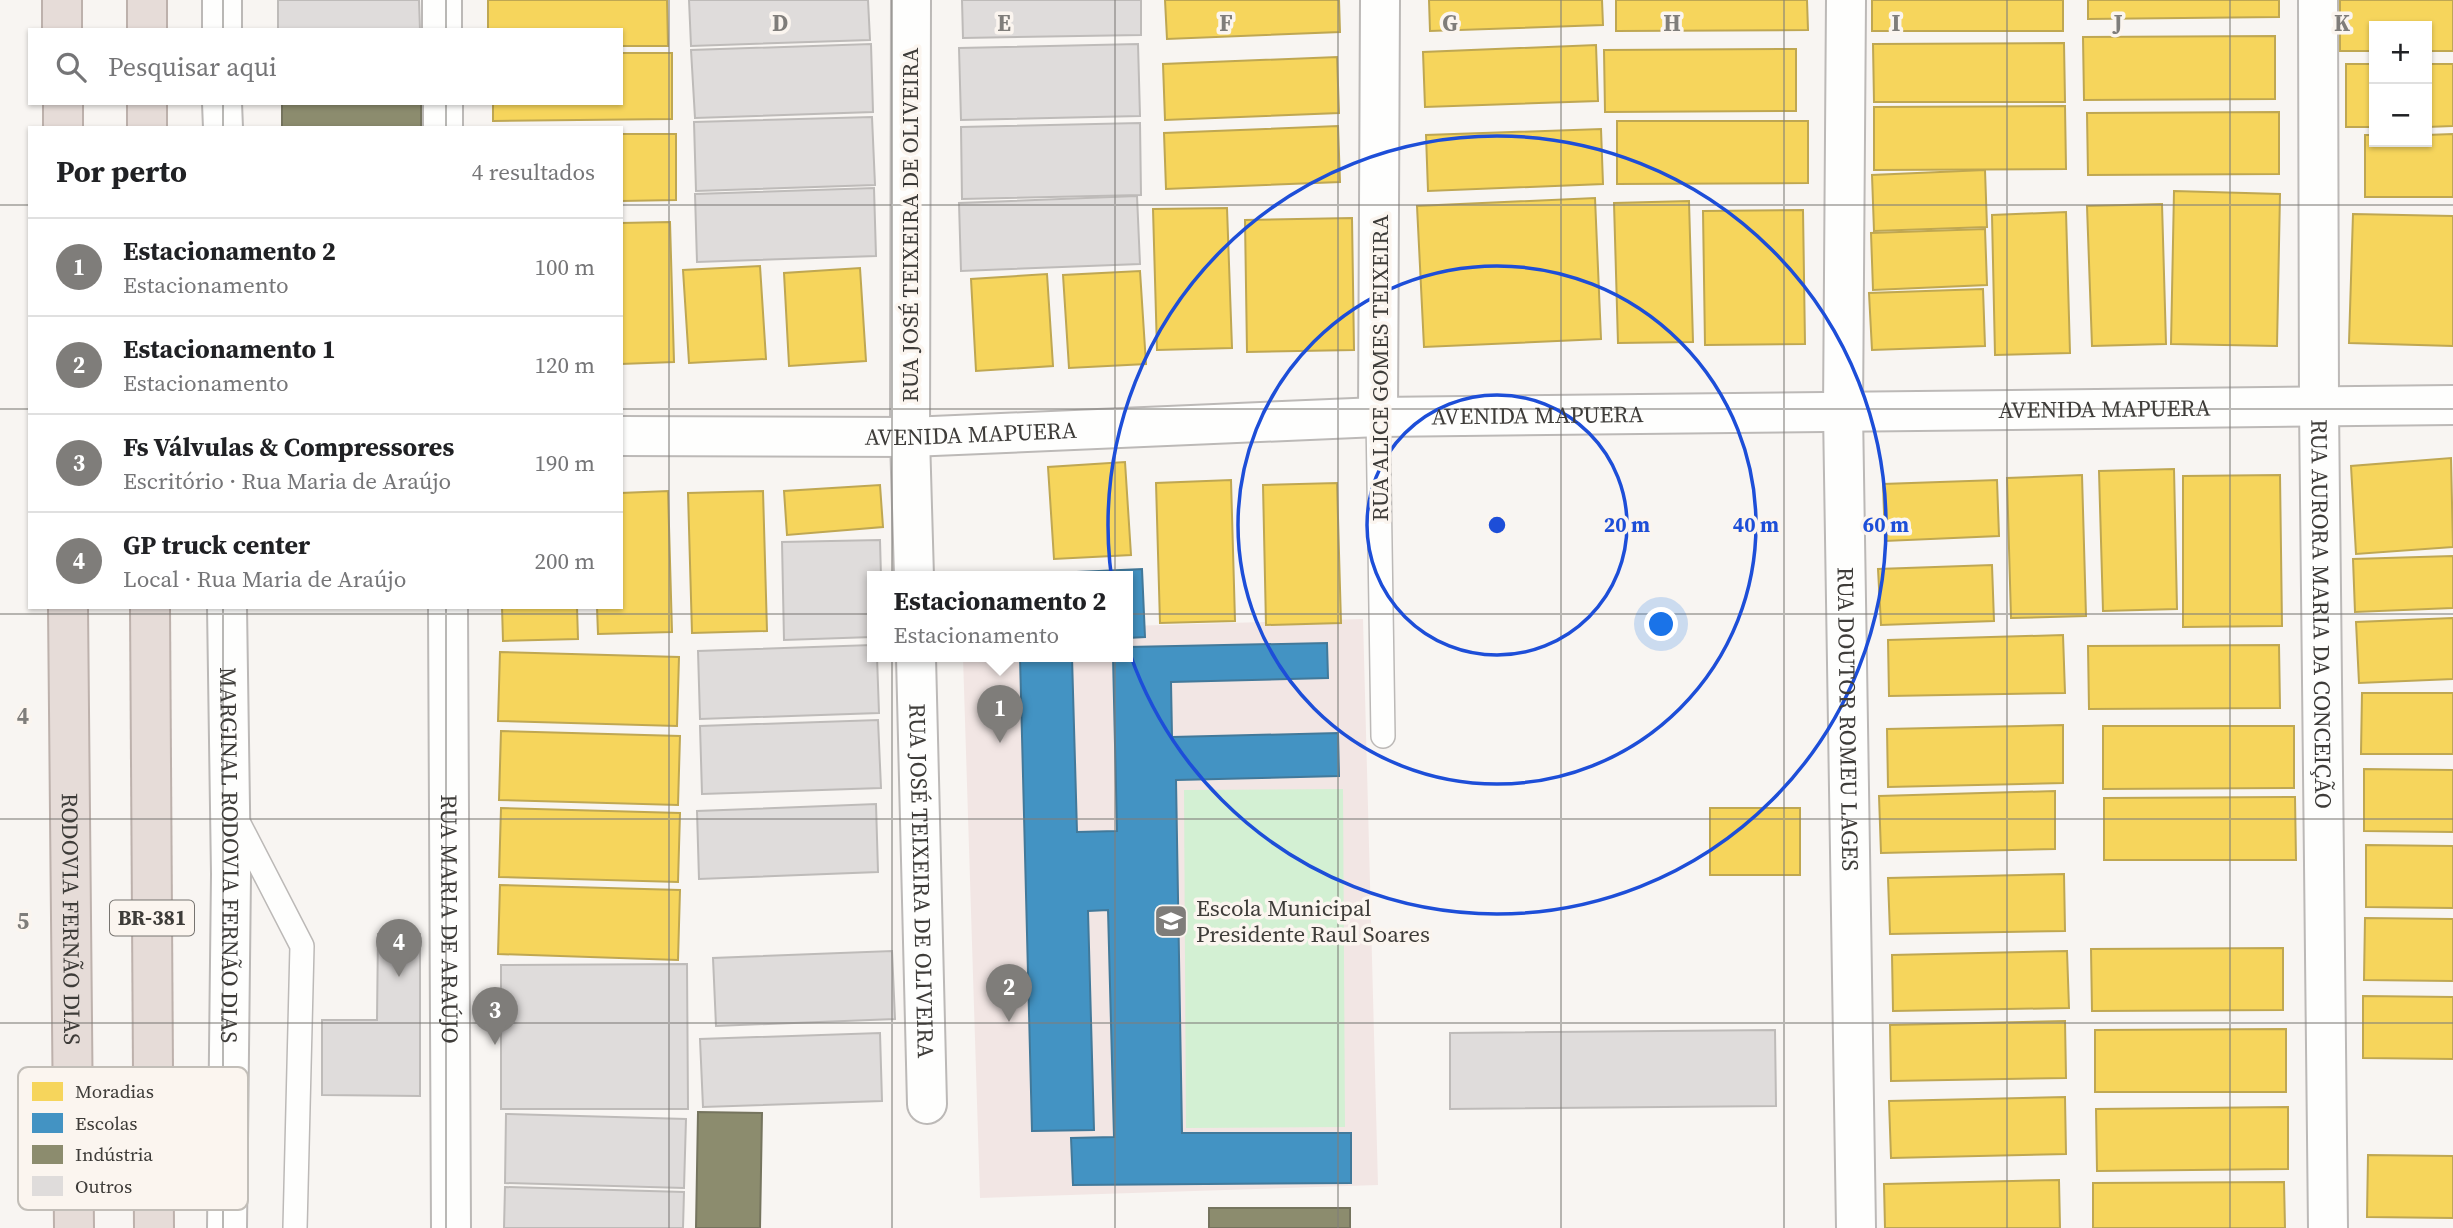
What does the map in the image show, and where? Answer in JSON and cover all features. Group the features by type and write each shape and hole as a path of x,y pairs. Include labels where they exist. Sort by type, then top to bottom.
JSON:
{"highway":[{"path":"62,0 62,28"},
{"path":"147,0 147,28"},
{"path":"63,105 63,126"},
{"path":"147,105 147,126"},
{"name":"RODOVIA FERNÃO DIAS","path":"68,609 72,1067"},
{"name":"BR-381","path":"150,609 153,1067"},
{"name":"RODOVIA FERNÃO DIAS","path":"74,1210 74,1228"},
{"name":"BR-381","path":"154,1210 154,1228"}],"street":[{"path":"222,0 222,28"},
{"path":"442,0 442,28"},
{"name":"RUA JOSÉ TEIXEIRA DE OLIVEIRA","path":"911,0 910,436 914,571"},
{"name":"RUA ALICE GOMES TEIXEIRA","path":"1378,417 1380,0"},
{"name":"RUA DOUTOR ROMEU LAGES","path":"1846,0 1843,412 1856,1228"},
{"name":"RUA AURORA MARIA DA CONCEIÇÃO","path":"2318,0 2319,408 2328,1228"},
{"path":"222,105 223,126"},
{"path":"443,105 443,126"},
{"name":"AVENIDA MAPUERA","path":"623,436 910,436 1378,417 2453,405"},
{"name":"MARGINAL RODOVIA FERNÃO DIAS","path":"227,609 230,807 228,1067"},
{"name":"RUA MARIA DE ARAÚJO","path":"448,609 451,1228"},
{"name":"RUA JOSÉ TEIXEIRA DE OLIVEIRA","path":"916,662 927,1104"},
{"name":"MARGINAL RODOVIA FERNÃO DIAS","path":"227,1210 227,1228"}],"lane":[{"name":"RUA ALICE GOMES TEIXEIRA","path":"1378,417 1382,736"},
{"path":"230,807 302,946 295,1228"}],"shaded area":[{"name":"Escola Municipal Presidente Raul Soares","path":"1363,619 1378,1185 980,1198 963,662 1133,662 1133,626"}],"green space":[{"path":"1343,789 1345,1127 1186,1128 1184,790"}],"building: Moradias":[{"path":"488,0 667,0 668,46 623,46 623,28 488,28"},
{"path":"1165,0 1339,0 1340,32 1167,39"},
{"path":"1429,0 1602,0 1603,25 1430,31"},
{"path":"1616,0 1807,0 1808,30 1616,31"},
{"path":"1872,0 2063,0 2063,31 1872,31"},
{"path":"2088,0 2279,0 2279,17 2088,19"},
{"path":"2340,0 2453,0 2453,51 2432,51 2432,21 2369,21 2369,51 2340,51"},
{"path":"2275,36 2275,99 2084,100 2083,37"},
{"path":"2064,43 2065,102 1874,102 1873,44"},
{"path":"1596,45 1598,101 1425,107 1423,52"},
{"path":"1796,49 1796,111 1605,112 1604,50"},
{"path":"623,53 672,53 672,119 493,121 493,105 623,105"},
{"path":"1337,57 1339,113 1165,120 1163,64"},
{"path":"2346,64 2369,64 2369,127 2346,127"},
{"path":"2432,64 2453,64 2453,126 2432,127"},
{"path":"2065,106 2066,169 1874,170 1874,107"},
{"path":"2279,112 2279,174 2088,175 2087,113"},
{"path":"1617,121 1808,121 1808,183 1617,184"},
{"path":"1338,126 1340,182 1166,189 1164,133"},
{"path":"1601,129 1603,184 1428,191 1426,135"},
{"path":"623,134 676,134 676,200 623,201"},
{"path":"2453,134 2453,197 2365,197 2365,135 2369,135 2369,147 2432,147 2432,135"},
{"path":"1985,170 1987,227 1874,231 1872,175"},
{"path":"2174,191 2280,194 2277,346 2171,344"},
{"path":"1595,198 1601,339 1424,347 1417,206"},
{"path":"1689,201 1693,342 1618,343 1614,203"},
{"path":"2162,204 2166,344 2092,346 2087,206"},
{"path":"1227,208 1232,348 1157,350 1153,209"},
{"path":"1803,210 1805,344 1705,345 1703,211"},
{"path":"2066,212 2070,353 1995,355 1992,215"},
{"path":"2353,214 2453,216 2453,346 2349,343"},
{"path":"1352,218 1354,350 1247,352 1245,220"},
{"path":"670,222 674,362 623,364 623,223"},
{"path":"1985,229 1987,285 1873,290 1871,233"},
{"path":"760,266 766,359 689,363 683,270"},
{"path":"860,268 866,361 789,366 784,273"},
{"path":"1140,271 1146,364 1069,368 1063,275"},
{"path":"1047,274 1053,366 976,371 971,279"},
{"path":"1983,289 1985,346 1872,350 1869,293"},
{"path":"2451,458 2453,547 2356,554 2351,466"},
{"path":"1125,462 1131,555 1054,559 1048,467"},
{"path":"2174,469 2177,609 2103,611 2099,471"},
{"path":"2082,475 2086,616 2011,618 2007,478"},
{"path":"2280,475 2282,626 2183,627 2183,476"},
{"path":"1231,480 1235,621 1160,623 1156,483"},
{"path":"1997,480 1999,536 1885,541 1883,484"},
{"path":"1337,483 1341,623 1266,625 1263,485"},
{"path":"880,485 883,527 787,535 784,491"},
{"path":"668,491 672,632 598,634 597,609 623,609 623,493"},
{"path":"763,491 767,631 692,633 688,493"},
{"path":"2453,556 2453,608 2355,612 2353,559"},
{"path":"1992,565 1994,621 1881,625 1878,569"},
{"path":"502,609 577,609 578,639 503,641"},
{"path":"2453,618 2453,679 2359,683 2356,622"},
{"path":"2063,635 2065,693 1889,696 1888,640"},
{"path":"2279,645 2280,708 2089,709 2088,646"},
{"path":"500,652 679,657 677,726 498,721"},
{"path":"2362,693 2453,693 2453,754 2361,754"},
{"path":"2063,725 2063,783 1888,787 1887,729"},
{"path":"2103,726 2294,726 2294,788 2103,789"},
{"path":"501,731 680,736 678,805 499,800"},
{"path":"2364,769 2453,770 2453,832 2364,831"},
{"path":"2055,791 2055,849 1881,853 1879,796"},
{"path":"2295,797 2296,860 2104,860 2104,798"},
{"path":"501,808 680,813 678,882 499,877"},
{"path":"1710,808 1800,808 1800,875 1710,875"},
{"path":"2366,845 2453,846 2453,908 2366,907"},
{"path":"2064,874 2065,931 1890,934 1888,878"},
{"path":"500,885 680,890 678,960 498,954"},
{"path":"2365,918 2453,919 2453,981 2364,980"},
{"path":"2283,948 2283,1010 2092,1011 2091,949"},
{"path":"2067,951 2069,1008 1893,1011 1892,955"},
{"path":"2363,996 2453,997 2453,1059 2363,1058"},
{"path":"2065,1021 2066,1078 1891,1081 1890,1025"},
{"path":"2286,1029 2286,1092 2095,1092 2095,1030"},
{"path":"2065,1097 2066,1154 1891,1158 1889,1101"},
{"path":"2288,1107 2288,1169 2097,1171 2096,1109"},
{"path":"2368,1155 2453,1156 2453,1218 2367,1217"},
{"path":"2059,1180 2060,1228 1885,1228 1884,1184"},
{"path":"2284,1182 2285,1228 2093,1228 2093,1183"}],"building: Escolas":[{"path":"1142,569 1145,637 1133,638 1133,571 1098,571"},
{"path":"1327,643 1328,678 1171,682 1172,737 1338,733 1339,776 1176,780 1182,1133 1351,1133 1351,1183 1073,1185 1071,1138 1114,1137 1108,910 1088,911 1094,1130 1032,1131 1020,662 1072,662 1077,832 1117,831 1113,662 1133,662 1133,647"}],"building: Indústria":[{"path":"282,105 421,105 421,126 282,126"},
{"path":"698,1112 762,1113 760,1228 696,1228"},
{"path":"1209,1208 1350,1208 1350,1228 1209,1228"}],"building: Outros":[{"path":"278,0 419,0 420,28 278,28"},
{"path":"689,0 868,0 870,40 691,46"},
{"path":"962,0 1141,0 1141,35 963,38"},
{"path":"871,44 873,112 695,118 691,50"},
{"path":"1138,44 1140,116 961,120 959,48"},
{"path":"872,117 875,185 696,191 694,122"},
{"path":"1140,123 1141,195 962,199 961,127"},
{"path":"874,188 876,256 697,262 695,194"},
{"path":"1137,196 1140,264 961,271 959,203"},
{"path":"880,540 881,571 867,571 867,637 784,640 782,542"},
{"path":"867,645 867,662 877,662 879,713 700,719 698,651"},
{"path":"878,720 881,788 702,794 700,726"},
{"path":"876,804 878,872 699,879 697,811"},
{"path":"378,934 420,934 420,1096 322,1095 322,1020 377,1020"},
{"path":"892,951 895,1019 716,1026 713,958"},
{"path":"687,964 688,1109 501,1109 501,965"},
{"path":"1775,1030 1776,1106 1450,1109 1450,1033"},
{"path":"880,1033 882,1101 703,1107 700,1039"},
{"path":"506,1114 686,1119 684,1188 505,1183"},
{"path":"505,1187 684,1192 683,1228 504,1228"}],"place":[{"name":"Estacionamento 2","path":"1000,743"},
{"name":"Escola Municipal Presidente Raul Soares","path":"1171,921"},
{"name":"GP truck center","path":"399,977"},
{"name":"Estacionamento 1","path":"1009,1022"},
{"name":"Fs Válvulas & Compressores","path":"495,1045"}]}
